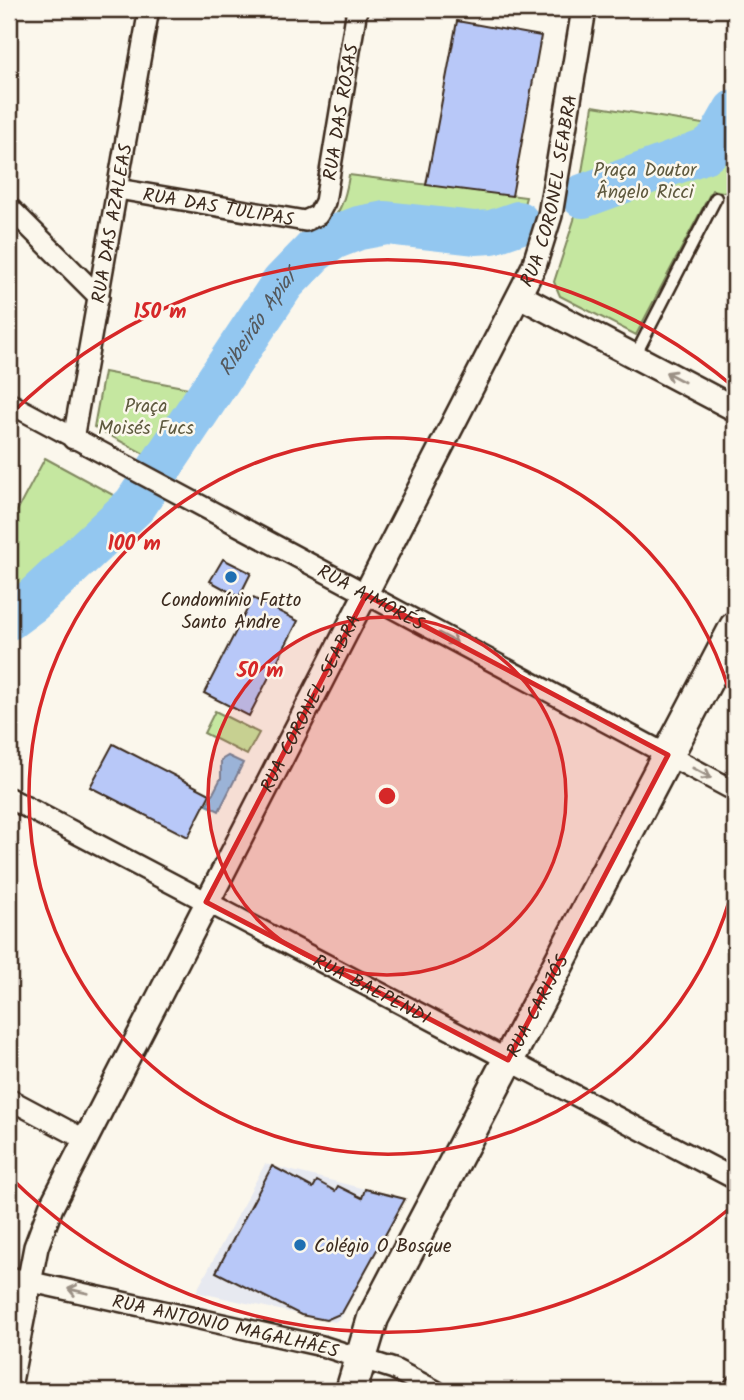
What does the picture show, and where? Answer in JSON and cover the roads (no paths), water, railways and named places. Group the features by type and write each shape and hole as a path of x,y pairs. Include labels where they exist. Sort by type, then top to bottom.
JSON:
{"main road":[{"name":"RUA CARIJÓS","path":"351,1391 373,1318 735,627"}],"street":[{"name":"RUA DAS AZALEAS","path":"73,439 149,9"},
{"name":"RUA DAS ROSAS","path":"318,215 325,202 357,9"},
{"name":"RUA CORONEL SEABRA","path":"9,1387 19,1278 36,1247 51,1207 534,266 550,215 584,9"},
{"name":"RUA DAS TULIPAS","path":"118,189 305,221 318,215"},
{"path":"9,207 99,297"},
{"path":"520,296 735,409"},
{"name":"RUA AIMORÉS","path":"9,403 735,791"},
{"name":"RUA BAEPENDI","path":"9,798 735,1179"},
{"path":"9,1099 84,1139"},
{"name":"RUA ANTÔNIO MAGALHÃES","path":"19,1278 308,1343 394,1369 436,1391"},
{"path":"732,1391 735,1386"}],"lane":[{"path":"635,356 716,198"}],"water":[{"path":"228,756 243,763 219,811 207,805 221,778 221,760"}],"waterway":[{"name":"Ribeirão Apiaí","path":"583,196 706,151 718,141 735,111"},
{"name":"Ribeirão Apiaí","path":"9,618 32,601 135,505 283,283 314,251 333,238 359,228 386,223 475,233 492,232 518,223"}],"place":[{"name":"Condomínio Fatto Santo Andre","path":"231,577"},
{"name":"Colégio O Bosque","path":"300,1245"}],"park label":[{"name":"Praça Doutor Ângelo Ricci","path":"645,180"},
{"name":"Praça Moisés Fucs","path":"146,416"}]}
